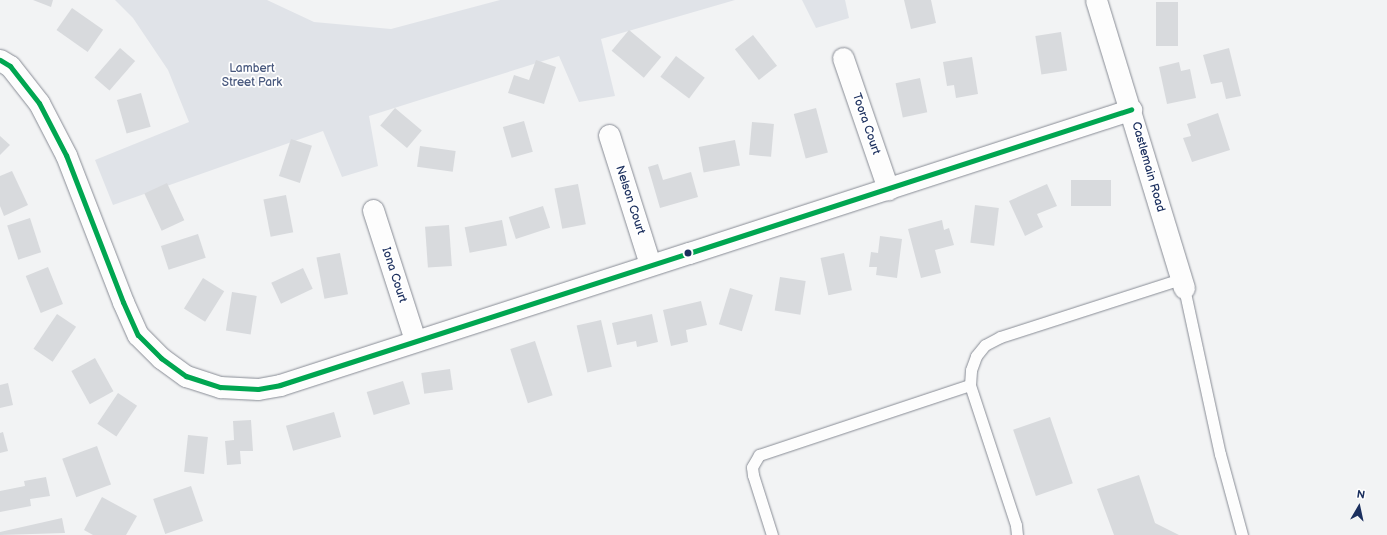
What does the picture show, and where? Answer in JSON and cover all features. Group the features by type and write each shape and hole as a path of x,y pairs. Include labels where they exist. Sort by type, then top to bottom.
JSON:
{"street":[{"name":"Castlemain Road","path":"1096,0 1131,109 1183,284"},
{"name":"Toora Court","path":"843,58 888,189"},
{"path":"0,60 10,66 43,110 66,156 123,302 138,335 160,358 186,376 220,387 258,389 280,384 650,264 888,189 1131,109"},
{"name":"Nelson Court","path":"609,135 650,264"},
{"name":"Iona Court","path":"373,210 415,340"}],"lane":[{"path":"1017,535 1016,525 970,385 971,370 976,356 985,345 1000,337 1183,284 1220,454 1242,535"},
{"path":"772,535 753,475 752,467 759,454 970,385"}],"green space":[{"name":"Lambert Street Park","path":"115,0 267,0 314,22 391,29 500,0 735,0 601,39 615,96 579,102 559,56 369,116 378,166 342,177 323,131 113,205 95,160 189,122 168,70 133,18"},
{"path":"802,0 845,0 849,18 816,28"}],"building":[{"path":"33,0 53,0 51,7"},
{"path":"904,0 931,0 936,23 911,29"},
{"path":"1156,2 1178,2 1178,46 1156,46"},
{"path":"72,8 103,30 88,52 57,30"},
{"path":"629,30 661,57 644,78 612,51"},
{"path":"1061,32 1067,71 1041,75 1035,36"},
{"path":"753,35 777,66 759,80 735,49"},
{"path":"120,48 135,61 110,91 94,77"},
{"path":"1229,48 1241,96 1226,99 1222,82 1211,84 1203,55"},
{"path":"676,56 705,78 689,98 660,77"},
{"path":"972,57 978,94 956,98 954,85 947,86 943,62"},
{"path":"536,60 556,67 544,104 508,93 514,75 529,80"},
{"path":"1179,62 1181,71 1190,69 1196,98 1167,104 1159,67"},
{"path":"920,78 927,112 903,117 896,83"},
{"path":"141,93 151,127 127,134 117,100"},
{"path":"395,108 422,130 407,148 380,126"},
{"path":"816,108 828,152 806,158 794,114"},
{"path":"1218,113 1230,150 1192,162 1183,138 1191,136 1187,124"},
{"path":"524,121 533,152 512,158 503,127"},
{"path":"752,122 774,124 771,157 749,155"},
{"path":"0,136 10,145 0,155"},
{"path":"291,139 312,146 300,183 279,176"},
{"path":"735,140 740,166 704,173 699,147"},
{"path":"420,146 456,151 453,172 417,167"},
{"path":"658,164 663,180 691,172 698,197 660,208 648,167"},
{"path":"12,171 28,205 4,216 0,206 0,176"},
{"path":"1071,180 1111,180 1111,206 1071,206"},
{"path":"167,183 184,220 162,231 144,194"},
{"path":"578,184 586,224 562,229 554,189"},
{"path":"1047,184 1057,206 1037,214 1043,227 1025,236 1009,201"},
{"path":"286,195 293,232 271,237 263,199"},
{"path":"975,205 999,208 994,246 970,243"},
{"path":"543,206 550,228 516,239 509,217"},
{"path":"30,218 41,252 18,260 7,225"},
{"path":"502,220 507,246 470,253 465,227"},
{"path":"942,220 944,230 949,228 954,245 935,250 941,273 921,278 908,229"},
{"path":"449,225 452,266 428,268 425,227"},
{"path":"198,234 206,258 169,270 161,246"},
{"path":"880,236 902,239 897,278 876,275 877,267 869,267 871,252 878,253"},
{"path":"340,253 348,294 324,299 316,258"},
{"path":"844,253 852,290 828,295 821,258"},
{"path":"48,267 63,304 41,313 26,276"},
{"path":"303,268 313,289 281,304 271,283"},
{"path":"780,277 806,281 800,315 775,311"},
{"path":"203,278 224,291 205,322 184,309"},
{"path":"730,288 753,295 742,331 719,324"},
{"path":"232,292 257,296 251,334 226,331"},
{"path":"701,301 707,325 686,330 688,342 671,346 663,310"},
{"path":"57,314 76,327 53,362 34,349"},
{"path":"652,314 658,342 637,347 636,341 617,345 612,323"},
{"path":"601,320 612,367 587,372 577,326"},
{"path":"535,341 553,395 528,403 510,349"},
{"path":"95,358 113,391 90,404 71,371"},
{"path":"450,369 453,390 424,394 421,373"},
{"path":"403,381 410,404 374,415 367,392"},
{"path":"8,383 13,405 0,408 0,385"},
{"path":"118,393 137,406 116,437 97,424"},
{"path":"334,412 341,437 293,451 286,426"},
{"path":"1050,417 1073,483 1036,496 1013,430"},
{"path":"251,420 253,451 240,451 241,464 227,465 225,441 234,440 233,421"},
{"path":"3,432 8,451 0,453 0,433"},
{"path":"188,435 208,437 204,474 184,472"},
{"path":"97,446 111,485 76,497 62,459"},
{"path":"1139,475 1155,523 1179,535 1114,535 1097,489"},
{"path":"46,477 50,496 30,499 31,506 0,512 0,491 25,486 24,481"},
{"path":"191,486 203,521 165,534 153,499"},
{"path":"102,497 137,516 126,535 93,535 84,530"},
{"path":"62,518 65,533 0,535 0,532"}],"transit line":[{"path":"0,60 10,66 39,103 66,155 123,302 138,335 161,358 186,376 220,387 258,389 280,385 1131,109"}]}
